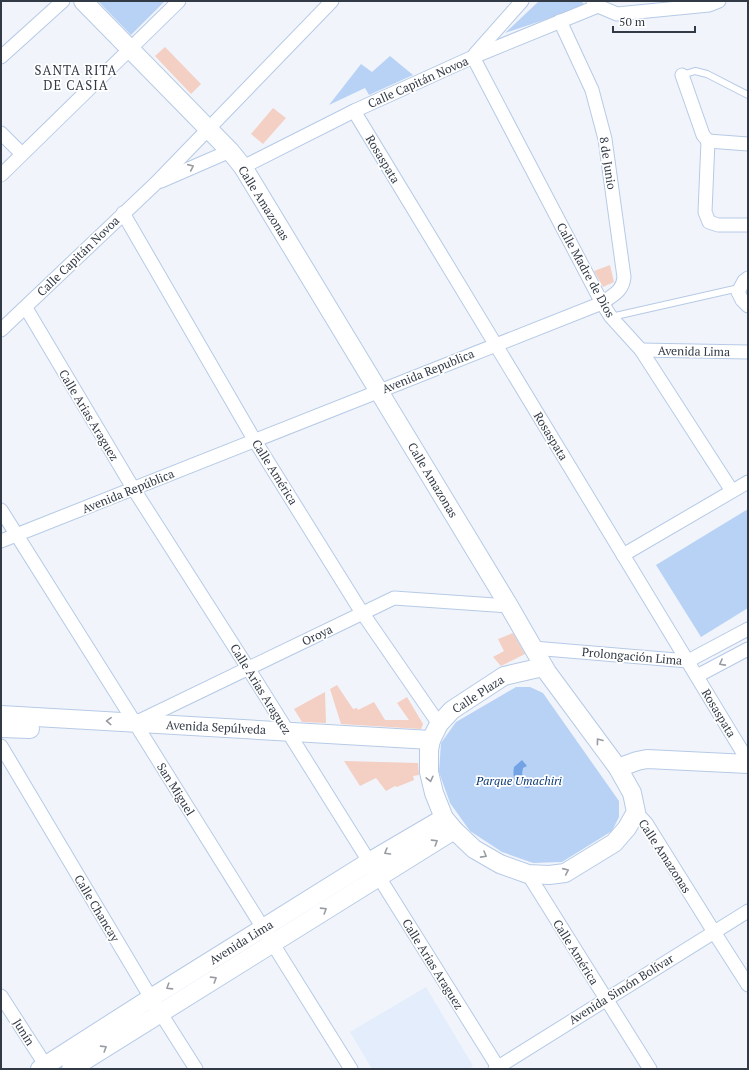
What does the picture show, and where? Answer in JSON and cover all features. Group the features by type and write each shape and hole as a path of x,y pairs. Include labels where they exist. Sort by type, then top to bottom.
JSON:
{"street":[{"path":"1,57 63,1"},
{"name":"Calle Amazonas","path":"83,1 230,151 243,167 509,606 543,667 618,768 632,793 636,812 646,823 748,985"},
{"path":"1,175 179,1"},
{"name":"Calle Capitán Novoa","path":"1,330 26,308 123,213 156,183 332,1"},
{"path":"473,57 522,1"},
{"path":"595,4 617,14 709,5 719,1"},
{"name":"Calle Capitán Novoa","path":"243,167 354,111 473,57 560,21 595,4"},
{"name":"8 de Junio","path":"560,21 592,90 606,139 624,283 618,292 602,302"},
{"name":"Calle Madre de Dios","path":"473,57 602,302 611,317 641,350 732,491"},
{"path":"682,75 703,135 708,141 705,212 709,222 718,225 748,225"},
{"name":"Rosaspata","path":"354,111 624,555 748,763"},
{"path":"1,133 22,154"},
{"path":"708,141 748,144"},
{"name":"Calle Capitán Novoa","path":"156,183 230,151"},
{"name":"Calle América","path":"123,213 255,441 362,613 439,724"},
{"path":"744,283 738,292 742,300 748,306"},
{"name":"Avenida Republica","path":"255,441 602,302"},
{"name":"Calle Arias Araguez","path":"26,308 133,488 248,668 497,1068"},
{"name":"Avenida Lima","path":"641,350 748,352"},
{"name":"Avenida República","path":"1,541 255,441"},
{"path":"624,555 748,482"},
{"name":"San Miguel","path":"1,510 351,1069"},
{"name":"Oroya","path":"139,729 248,668 394,598 509,606"},
{"name":"Prolongación Lima","path":"533,648 688,661 748,629"},
{"path":"697,676 748,649"},
{"name":"Calle Plaza","path":"543,667 504,676 452,710 439,724 430,745 428,772 434,793 449,824 474,849 500,864 528,874 550,875 564,872 614,843 627,828 636,812"},
{"name":"Avenida Sepúlveda","path":"1,715 139,729"},
{"name":"Avenida Sepúlveda","path":"1,728 139,729 430,745"},
{"name":"Calle Chancay","path":"1,746 196,1069"},
{"path":"618,768 647,759 748,763"},
{"name":"Avenida Lima","path":"44,1068 156,1005 373,869 449,824"},
{"name":"Calle América","path":"528,874 650,1069"},
{"name":"Avenida Simón Bolívar","path":"497,1068 605,999 748,911"},
{"name":"Junín","path":"1,996 44,1068"},
{"name":"Avenida Lima","path":"71,1069 156,1005"}],"lane":[{"path":"682,75 695,71 707,74 748,95"},
{"path":"611,317 744,283"}],"shaded area":[{"path":"426,987 473,1066 469,1069 372,1069 350,1032"}],"green space":[{"path":"98,1 165,1 131,35"},
{"path":"539,1 581,1 586,6 505,33"},
{"path":"390,56 413,75 369,95 365,88 329,105 361,64 372,72"},
{"path":"748,509 748,608 701,637 656,565"},
{"name":"Parque Umachiri","path":"516,687 530,687 543,693 619,801 619,817 612,831 562,862 533,863 502,852 470,831 450,803 439,772 441,743 456,722"}],"water":[{"path":"522,760 527,766 523,768 522,774 525,778 532,780 534,778 538,785 527,788 517,783 515,780 514,767"}],"building":[{"path":"165,47 201,84 191,94 155,56"},
{"path":"273,108 286,118 263,144 251,134"},
{"path":"610,265 614,282 603,287 594,271"},
{"path":"513,633 525,654 501,666 493,657 504,651 498,639"},
{"path":"337,685 353,709 357,708 358,710 374,702 385,720 409,720 397,703 407,697 423,724 421,729 341,724 330,689"},
{"path":"325,692 326,723 302,722 294,709"},
{"path":"344,761 418,763 419,775 413,776 414,780 397,787 395,786 386,791 376,778 360,786"}],"district":[{"name":"SANTA RITA DE CASIA","path":"76,78"}]}
